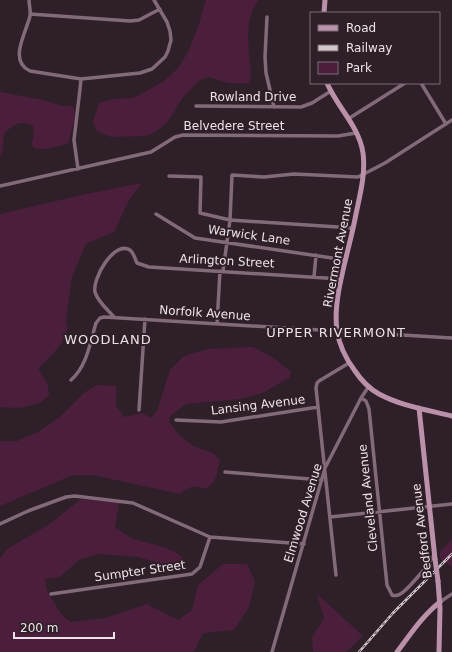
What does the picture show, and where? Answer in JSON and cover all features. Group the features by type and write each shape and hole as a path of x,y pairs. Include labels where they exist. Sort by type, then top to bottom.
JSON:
{"main road":[{"path":"324,12 325,0"},
{"name":"Rivermont Avenue","path":"328,84 356,133 363,152 363,175 336,313 337,331 341,346 349,363 358,375 369,386 383,395 419,408 452,416"},
{"name":"Bedford Avenue","path":"419,408 440,602 439,652"},
{"path":"397,652 434,606 440,602"}],"street":[{"path":"29,0 30,14 19,53 22,66 30,71 81,79 142,73 158,64 168,51 171,40 167,22 154,0"},
{"path":"30,14 130,21 139,20 160,9"},
{"path":"267,17 265,57 266,73 274,107"},
{"path":"78,169 74,140 81,79"},
{"path":"348,119 403,84"},
{"path":"423,84 446,124"},
{"name":"Rowland Drive","path":"196,106 301,107 312,103 331,91"},
{"path":"217,324 222,271 230,220 232,175 264,177 294,174 358,177 385,163 452,120"},
{"name":"Belvedere Street","path":"0,186 151,152 174,137 183,134 338,136 356,133"},
{"path":"169,176 201,177 200,213 230,220 353,228"},
{"name":"Warwick Lane","path":"156,214 195,238 346,260"},
{"name":"Arlington Street","path":"114,317 98,298 95,289 95,281 100,271 113,253 120,249 128,249 132,251 137,263 142,266 342,279"},
{"path":"314,277 316,255"},
{"name":"Norfolk Avenue","path":"71,380 78,374 82,367 96,323 100,318 104,317 452,338"},
{"path":"139,410 145,319"},
{"path":"336,575 316,388 317,383 349,363"},
{"name":"Elmwood Avenue","path":"272,652 325,468 361,398 369,386"},
{"name":"Cleveland Avenue","path":"361,398 366,401 369,409 387,585 392,594 396,596 400,595 435,557"},
{"name":"Lansing Avenue","path":"176,420 221,422 318,407"},
{"path":"225,472 322,480"},
{"path":"0,524 28,511 66,497 75,496 132,503 210,537 304,544"},
{"path":"330,517 452,504"},
{"name":"Sumpter Street","path":"51,594 192,574 200,567 210,537"},
{"path":"440,602 452,594"}],"green space":[{"path":"206,0 259,0 252,12 248,33 251,72 249,83 228,83 209,77 200,80 183,97 167,123 155,132 146,136 111,137 97,131 93,122 99,103 113,99 133,98 163,82 179,67 189,50"},
{"path":"0,92 43,100 62,106 72,106 75,110 74,120 68,144 44,149 34,148 31,144 34,136 33,126 21,123 15,125 4,133 2,152 0,155"},
{"path":"142,183 129,200 114,232 86,244 72,276 66,321 66,334 63,341 38,369 48,385 49,395 39,403 26,407 0,407 0,214"},
{"path":"253,347 275,359 291,372 290,377 265,392 241,399 186,404 170,416 169,421 177,433 193,446 213,453 220,460 216,477 212,484 208,487 204,489 192,487 180,494 93,475 73,475 0,506 0,441 17,441 38,432 61,416 85,392 97,385 116,386 116,406 124,417 142,413 151,418 157,411 170,370 184,356 208,349"},
{"path":"81,499 119,503 115,528 134,539 168,549 180,555 184,559 182,564 162,564 138,557 98,554 79,560 60,577 45,579 47,591 61,614 70,622 105,618 147,604 178,620 192,610 198,585 223,564 247,564 255,581 249,607 234,630 203,633 194,652 0,652 0,558 7,549 48,525"},
{"path":"452,539 452,567 440,559 440,552"},
{"path":"317,594 363,636 346,652 313,652 312,638 324,618"}],"railway":[{"path":"359,652 393,613 452,554"}],"district":[{"name":"UPPER RIVERMONT","path":"336,332"},
{"name":"WOODLAND","path":"108,339"}]}
